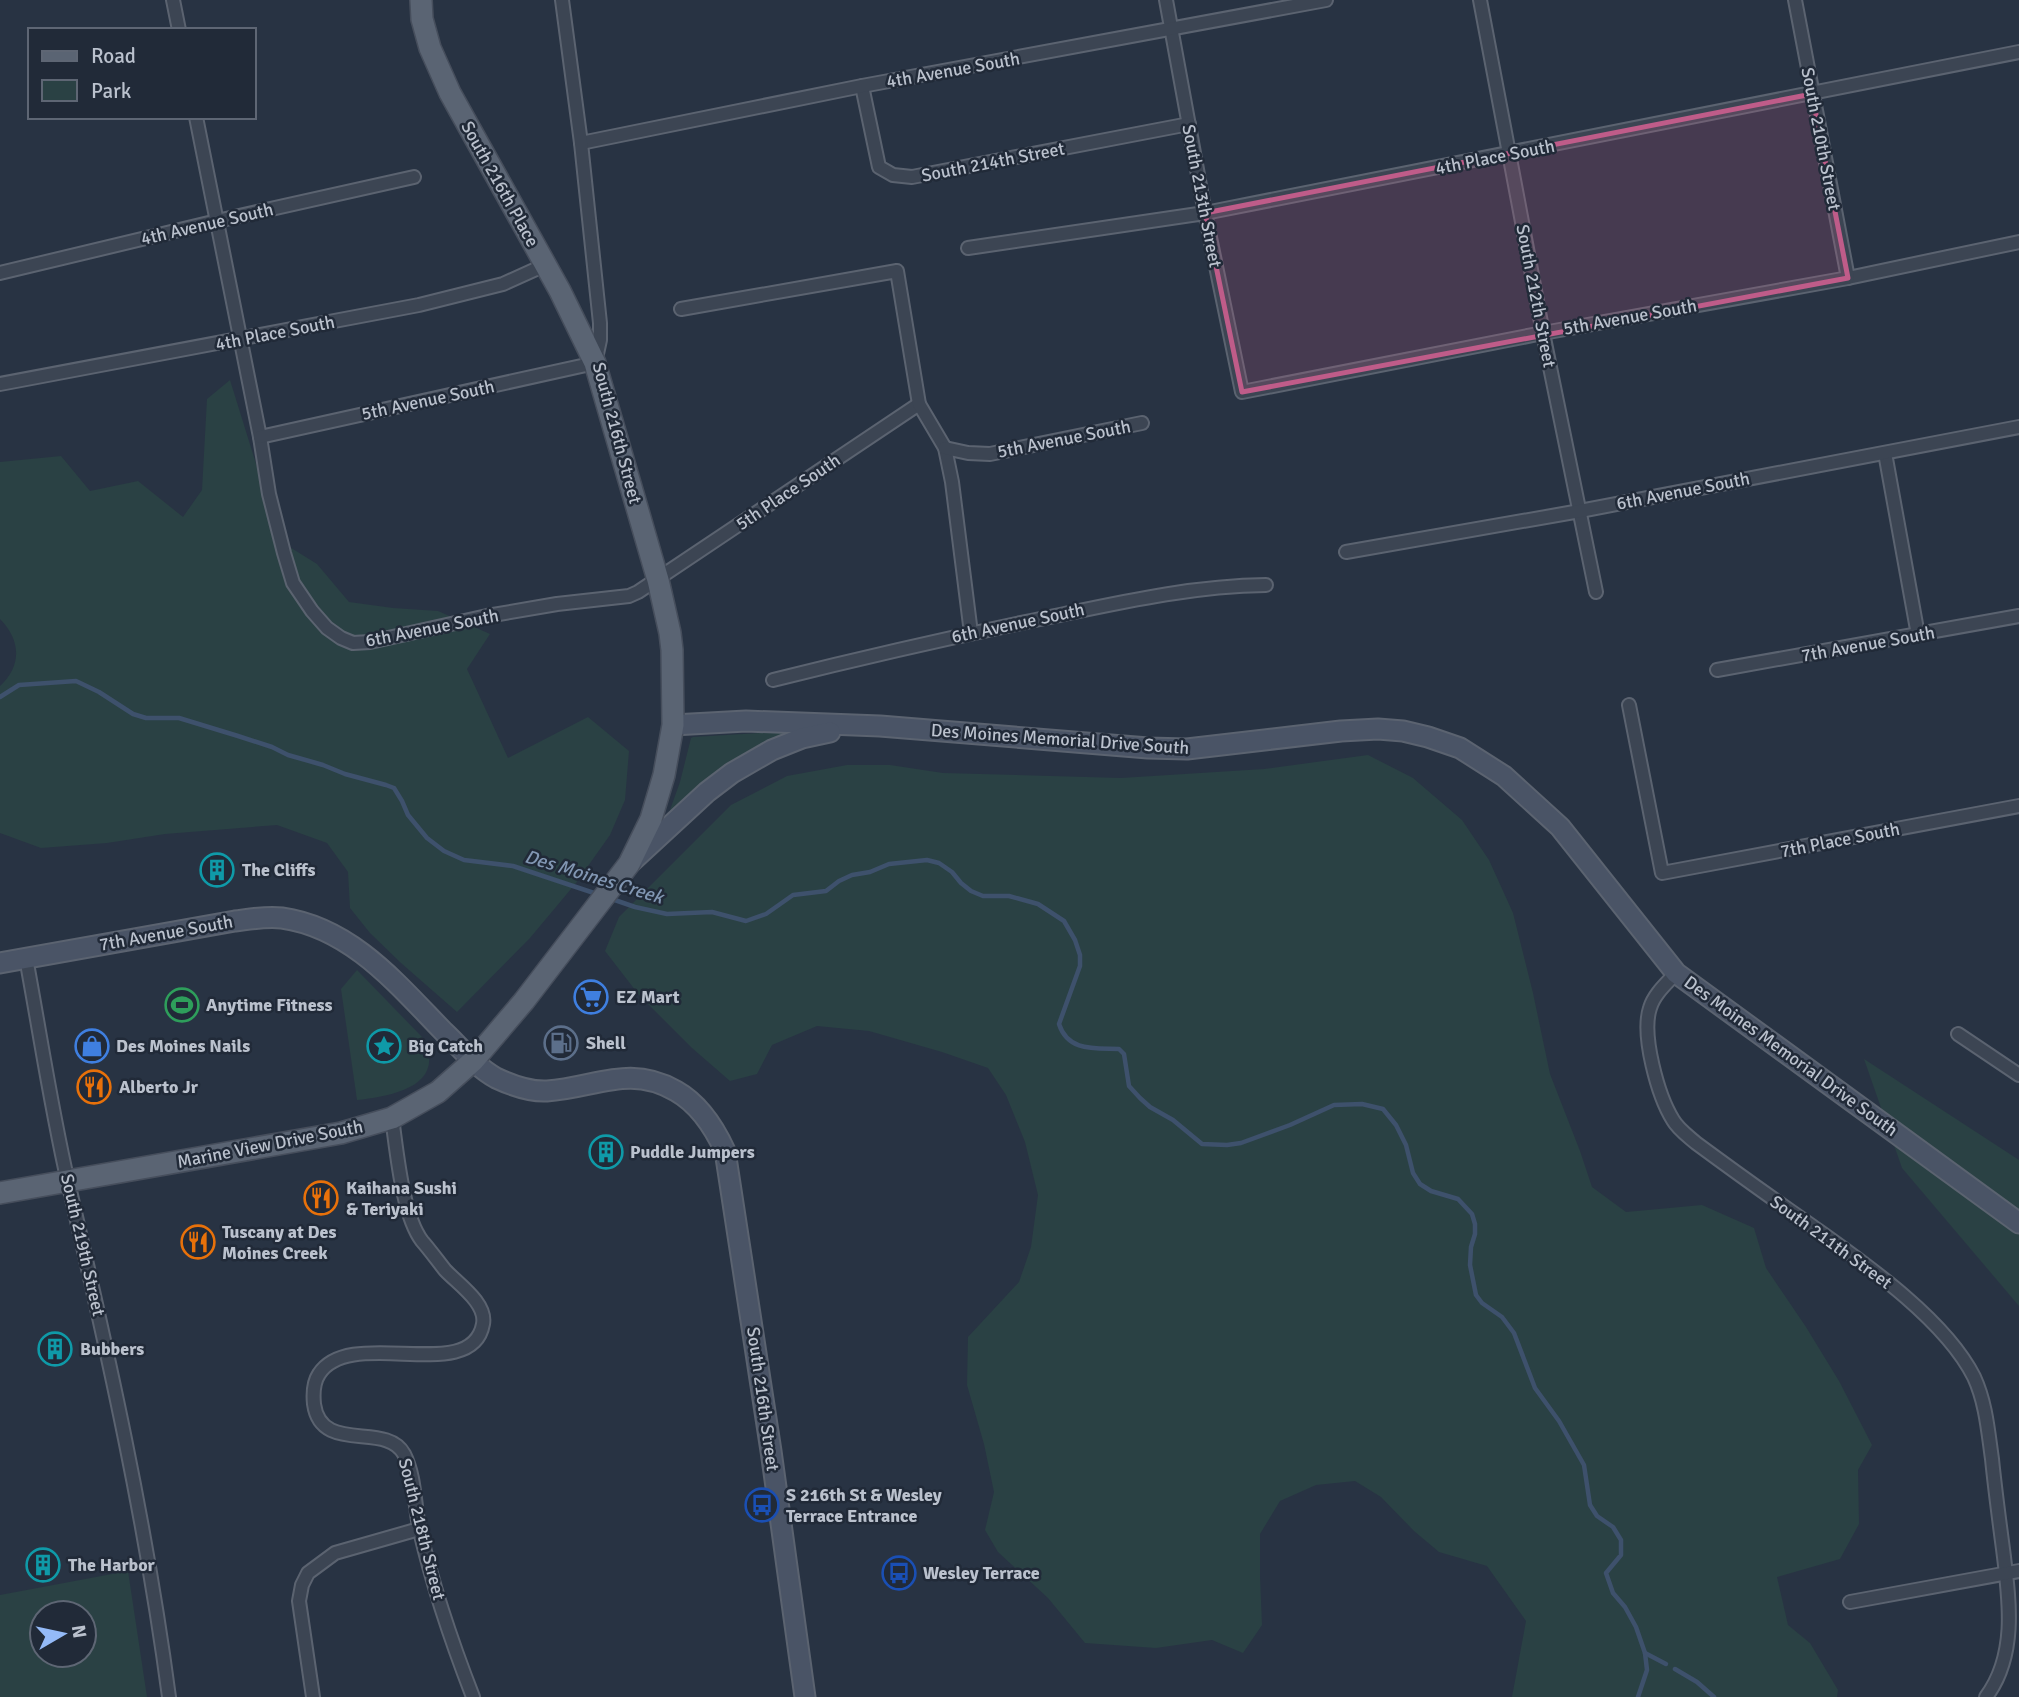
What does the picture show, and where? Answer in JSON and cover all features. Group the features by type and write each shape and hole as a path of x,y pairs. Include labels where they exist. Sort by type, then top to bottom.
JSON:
{"main road":[{"name":"South 216th Place","path":"421,0 422,19 430,48 450,93 545,265 595,363"},
{"name":"South 216th Street","path":"595,363 658,580 672,650 673,725 664,775 651,819"},
{"name":"Des Moines Memorial Drive South","path":"673,725 746,721 880,726 1187,749 1378,729 1403,731 1460,748 1504,776 1560,827 1676,973 2019,1223"},
{"path":"629,864 707,792 732,773 772,750 802,738 836,730 880,726"},
{"name":"Marine View Drive South","path":"0,1193 310,1140 392,1118 438,1092 473,1061 595,910 629,864 651,819"},
{"name":"7th Avenue South","path":"0,963 262,917 284,918 332,934 368,957 473,1061"},
{"name":"South 216th Street","path":"473,1061 494,1077 530,1090 544,1091 615,1079 646,1078 660,1082 689,1099 720,1138 729,1170 805,1697"}],"street":[{"path":"173,0 179,28"},
{"name":"South 216th Street","path":"562,0 581,143 600,323 600,340 595,363"},
{"name":"South 213th Street","path":"1166,0 1205,213 1242,392"},
{"name":"4th Avenue South","path":"581,143 862,86 1326,0"},
{"name":"South 212th Street","path":"1480,0 1543,333 1596,592"},
{"name":"South 210th Street","path":"1795,0 1848,278"},
{"name":"4th Place South","path":"968,248 1205,213 2019,52"},
{"name":"South 214th Street","path":"862,86 879,167 893,176 912,177 1189,124"},
{"path":"196,119 260,436"},
{"name":"4th Avenue South","path":"0,273 414,177"},
{"name":"5th Avenue South","path":"1242,392 1543,333 1848,278 2019,242"},
{"name":"4th Place South","path":"0,384 419,305 503,284 545,265"},
{"path":"681,309 897,271 919,404 945,448 952,482 971,633"},
{"name":"5th Avenue South","path":"260,436 595,363"},
{"name":"5th Place South","path":"658,580 919,404"},
{"name":"5th Avenue South","path":"945,448 990,454 1142,424"},
{"name":"6th Avenue South","path":"1346,552 1580,511 2019,427"},
{"name":"6th Avenue South","path":"260,436 269,494 293,583 312,611 327,628 341,638 353,642 370,642 498,614 629,596 658,580"},
{"path":"1885,453 1918,635"},
{"name":"6th Avenue South","path":"773,680 899,649 1121,602 1224,586 1266,585"},
{"name":"7th Avenue South","path":"1717,670 2019,616"},
{"name":"7th Place South","path":"1629,705 1661,873 2019,806"},
{"name":"South 219th Street","path":"26,958 68,1180 129,1458 169,1697"},
{"name":"South 211th Street","path":"1676,973 1660,990 1650,1008 1648,1030 1656,1080 1664,1105 1674,1123 1696,1143 1849,1252 1910,1301 1953,1345 1973,1376 1985,1408 2012,1572 2009,1632 2004,1660 1994,1686 1986,1697"},
{"path":"1958,1034 2019,1075"},
{"name":"South 218th Street","path":"392,1118 405,1194 416,1229 445,1269 476,1302 483,1324 472,1345 457,1353 359,1354 339,1357 323,1368 316,1379 313,1395 315,1410 323,1423 337,1433 386,1440 403,1452 413,1484 419,1529 443,1613 473,1697"},
{"path":"313,1697 299,1601 308,1573 335,1553 419,1529"},
{"path":"1850,1602 2012,1572"}],"highlighted area":[{"path":"1812,94 1848,278 1242,392 1205,213"}],"green space":[{"path":"230,380 280,541 317,564 349,602 438,611 490,634 467,669 508,758 588,717 629,751 625,800 610,835 576,883 530,938 457,1012 370,933 350,908 348,872 327,843 277,825 41,848 0,833 0,686 12,670 16,653 12,636 0,619 0,462 61,456 90,491 138,481 183,517 202,490 207,399"},
{"path":"808,730 666,821 680,782 691,738"},
{"path":"1368,755 1413,778 1462,820 1489,860 1513,913 1550,1074 1592,1187 1626,1212 1702,1205 1754,1228 1766,1268 1839,1381 1872,1445 1858,1470 1859,1524 1840,1559 1777,1577 1788,1625 1810,1643 1838,1690 1837,1697 1512,1697 1526,1621 1487,1566 1439,1552 1381,1497 1355,1481 1316,1485 1280,1501 1260,1534 1262,1625 1243,1653 1212,1640 1156,1648 1085,1643 1048,1598 998,1552 985,1530 994,1492 967,1385 968,1337 1019,1282 1031,1247 1038,1195 1025,1142 1006,1095 988,1068 869,1031 817,1026 772,1045 757,1074 730,1081 692,1048 639,995 605,951 619,917 731,805 787,776 847,765 890,765 943,773 1121,778 1264,769"},
{"path":"357,970 423,1038 429,1054 428,1067 422,1078 412,1086 386,1095 357,1100 341,989"},
{"path":"1864,1059 2019,1160 2019,1306 1902,1168"},
{"path":"128,1571 147,1697 0,1697 0,1595"}],"waterway":[{"name":"Des Moines Creek","path":"0,697 19,685 76,681 133,714 146,718 179,718 394,788 408,815 427,838 444,851 464,860 513,866 597,894"},
{"name":"Des Moines Creek","path":"609,898 667,914 712,912 746,921 766,914 793,895 826,891 852,875 870,872 889,864 927,860 939,863 971,891 983,896 1009,896 1038,904 1064,921 1075,940 1080,966 1059,1024 1063,1033 1069,1040 1083,1047 1119,1049 1124,1054 1129,1086 1150,1107 1173,1120 1202,1144 1241,1143 1334,1105 1362,1104 1383,1109 1396,1125 1406,1145 1413,1173 1420,1184 1431,1191 1458,1199 1472,1214 1475,1234 1470,1265 1476,1295 1482,1303 1502,1317 1514,1333 1535,1388 1559,1421 1584,1465 1590,1505 1597,1516 1613,1527 1621,1540 1621,1555 1606,1573 1613,1593 1636,1627 1645,1653 1647,1670 1638,1697"},
{"path":"1645,1653 1666,1664"},
{"path":"1675,1669 1697,1682 1714,1697"}],"place":[{"name":"The Cliffs","path":"217,870"},
{"name":"EZ Mart","path":"591,997"},
{"name":"Anytime Fitness","path":"182,1005"},
{"name":"Shell","path":"561,1043"},
{"name":"Des Moines Nails","path":"92,1046"},
{"name":"Big Catch","path":"384,1046"},
{"name":"Alberto Jr","path":"94,1087"},
{"name":"Puddle Jumpers","path":"606,1152"},
{"name":"Kaihana Sushi & Teriyaki","path":"321,1198"},
{"name":"Tuscany at Des Moines Creek","path":"198,1242"},
{"name":"Bubbers","path":"55,1349"},
{"name":"S 216th St & Wesley Terrace Entrance","path":"762,1505"},
{"name":"The Harbor","path":"43,1565"},
{"name":"Wesley Terrace","path":"899,1573"}]}
